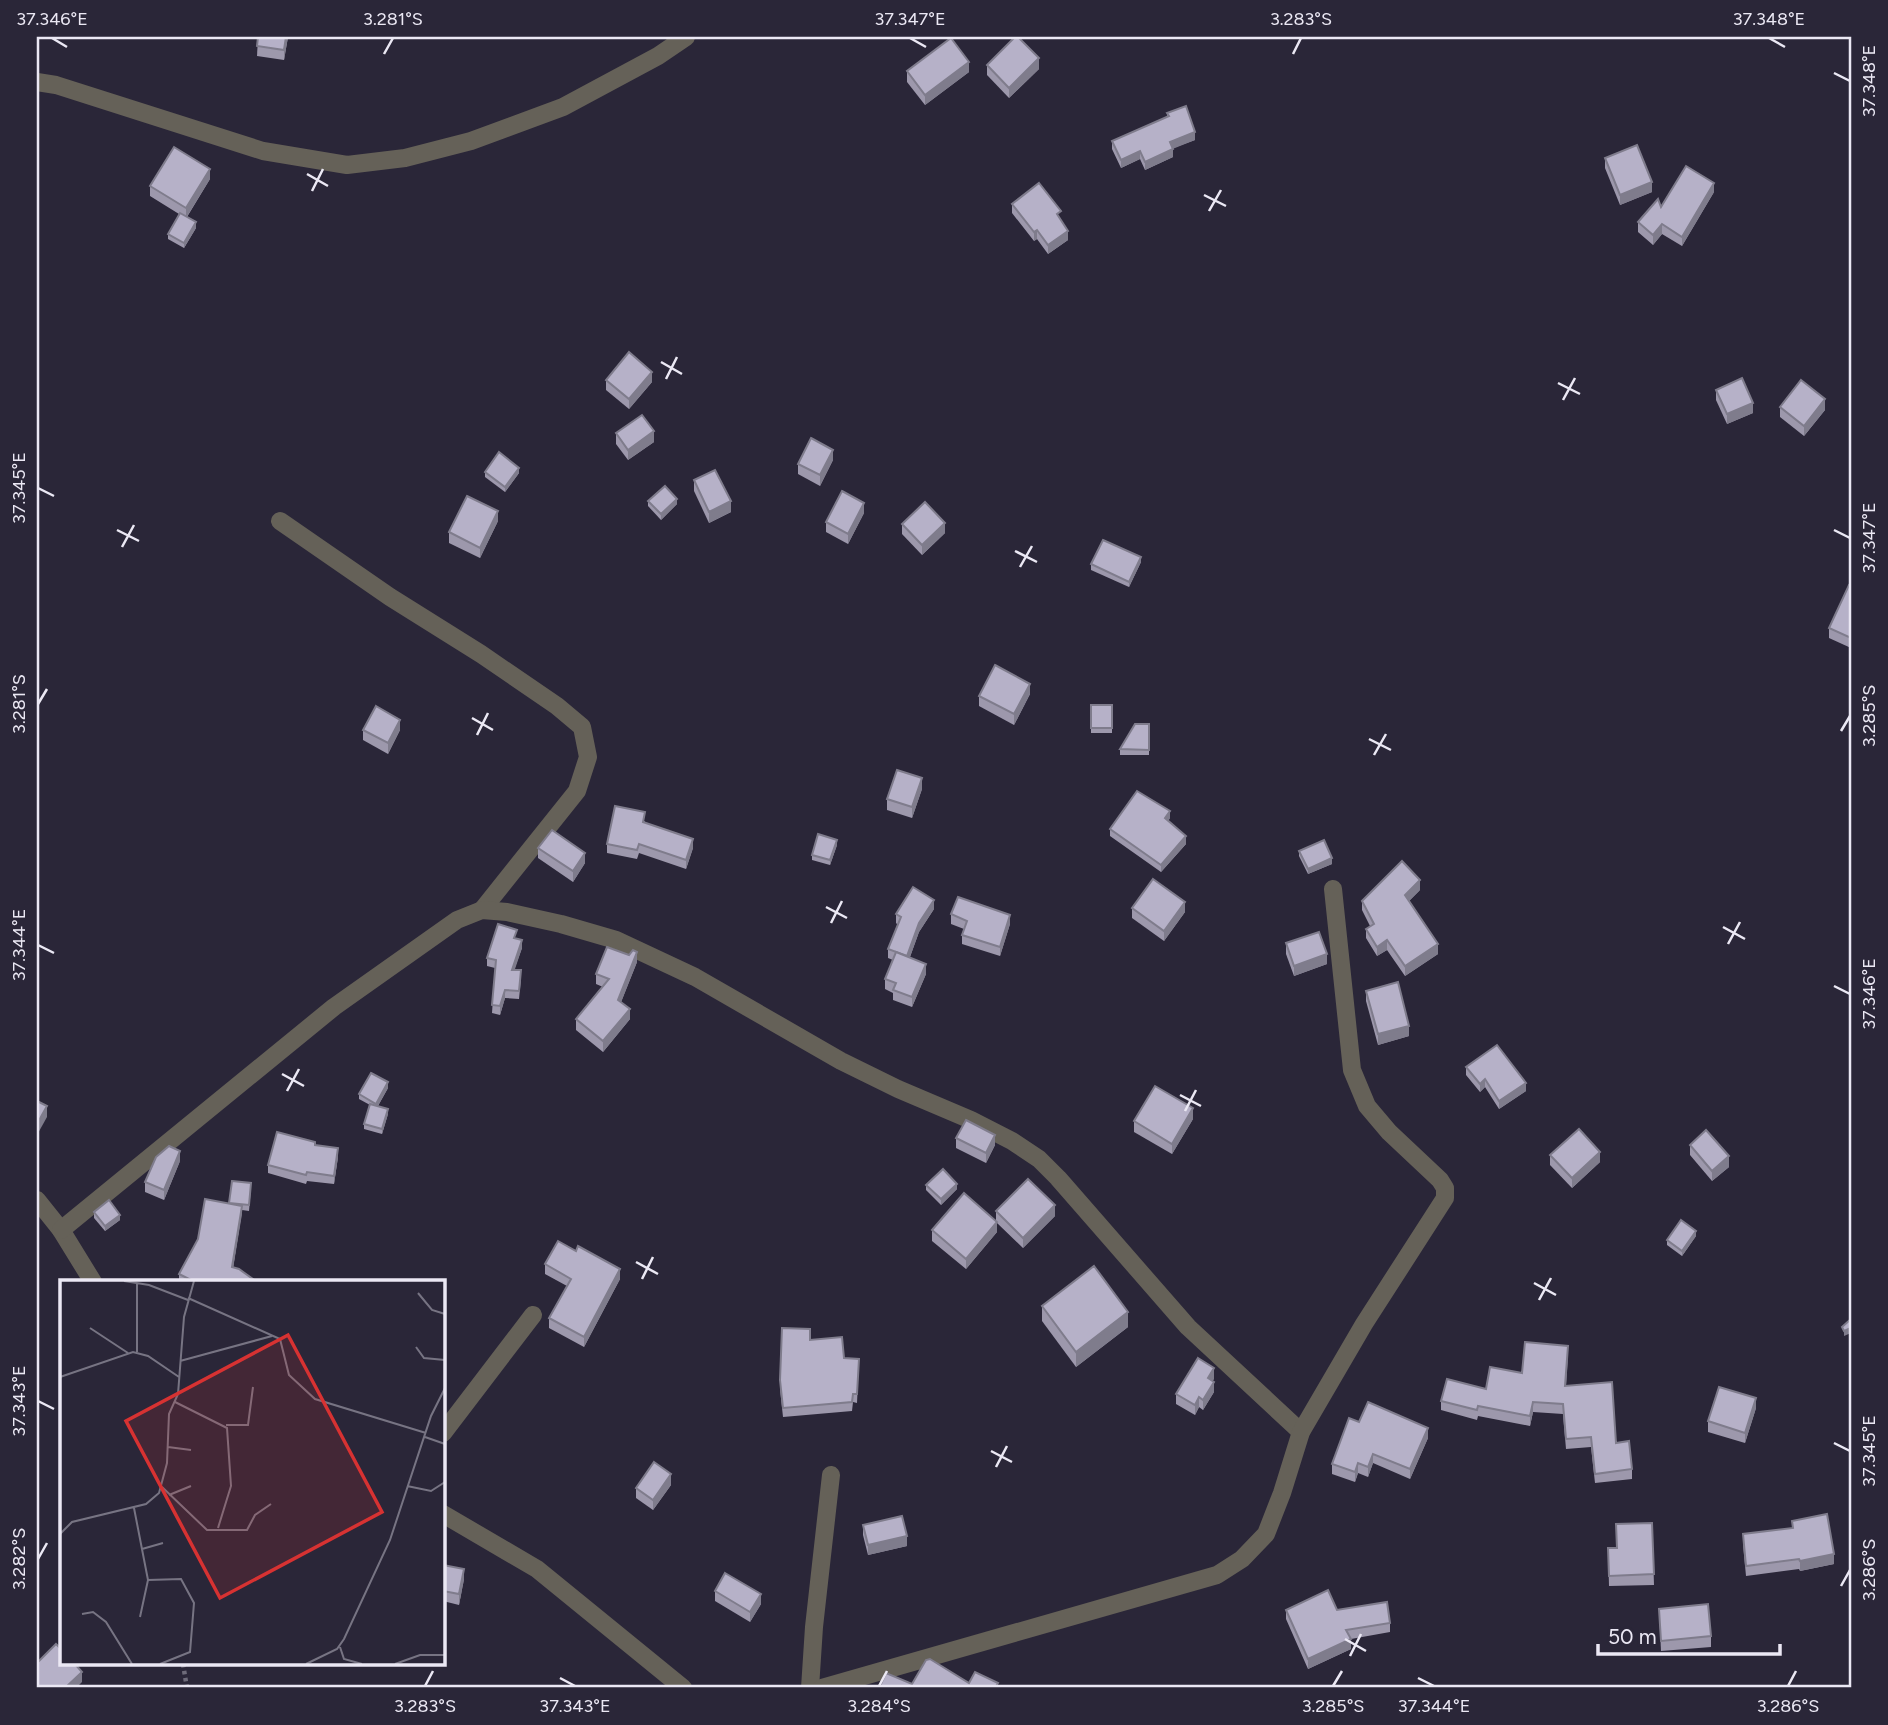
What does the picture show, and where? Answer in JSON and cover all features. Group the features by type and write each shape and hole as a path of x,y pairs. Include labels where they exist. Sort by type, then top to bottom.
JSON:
{"street":[{"path":"37,82 56,85 263,151 347,165 405,158 471,141 563,107 658,56 686,37"},
{"path":"280,521 390,597 481,654 557,706 582,727 588,757 577,791 482,910"},
{"path":"821,1688 1217,1575 1242,1559 1266,1534 1301,1432 1364,1324 1445,1198 1445,1188 1440,1180 1389,1132 1367,1106 1352,1070 1333,889"},
{"path":"61,1230 334,1007 457,920 482,910 508,912 616,940 695,978 841,1061 1012,1141 1038,1159 1058,1178 1188,1327 1301,1432"},
{"path":"37,1200 61,1230 92,1280"},
{"path":"444,1432 533,1315"},
{"path":"810,1688 831,1475"},
{"path":"444,1515 537,1569 683,1688"}],"path":[{"path":"183,1666 187,1688"}],"building":[{"path":"258,37 286,37 284,50 257,46"},
{"path":"1015,37 1039,58 1009,88 987,65"},
{"path":"951,38 969,62 925,95 907,71"},
{"path":"1186,106 1195,132 1170,142 1173,149 1145,162 1140,151 1121,160 1112,141"},
{"path":"1637,145 1652,182 1620,195 1605,158"},
{"path":"174,147 210,169 186,208 150,186"},
{"path":"1686,166 1714,183 1682,237 1662,224 1653,235 1638,222 1658,199 1661,207"},
{"path":"1039,183 1061,211 1057,214 1068,231 1048,245 1012,204"},
{"path":"180,213 196,222 184,243 168,234"},
{"path":"629,352 652,372 629,399 606,380"},
{"path":"1742,378 1753,403 1727,414 1716,390"},
{"path":"1801,380 1825,399 1804,426 1780,407"},
{"path":"642,415 654,431 628,450 616,433"},
{"path":"811,438 833,450 820,475 798,464"},
{"path":"499,452 519,468 505,487 485,472"},
{"path":"715,470 731,501 709,512 694,480"},
{"path":"665,486 677,499 661,514 648,501"},
{"path":"842,491 864,503 848,534 826,522"},
{"path":"467,496 498,511 480,548 449,532"},
{"path":"925,502 945,523 922,545 902,524"},
{"path":"1103,540 1141,557 1129,582 1091,564"},
{"path":"1849,585 1851,586 1851,638 1829,628"},
{"path":"995,665 1030,684 1014,714 979,696"},
{"path":"1091,705 1112,705 1112,728 1091,728"},
{"path":"376,706 400,720 388,743 363,730"},
{"path":"1135,724 1149,724 1149,750 1120,749"},
{"path":"897,770 922,778 912,807 887,799"},
{"path":"1137,791 1170,811 1165,818 1186,836 1161,865 1110,829"},
{"path":"615,806 645,812 643,822 693,839 686,860 639,844 637,850 607,844"},
{"path":"552,830 585,853 573,871 538,848"},
{"path":"818,834 837,840 830,860 812,855"},
{"path":"1324,840 1332,858 1308,869 1299,851"},
{"path":"1402,861 1420,880 1405,895 1438,944 1405,966 1387,940 1377,947 1366,929 1374,924 1362,901"},
{"path":"1153,879 1185,902 1164,931 1132,908"},
{"path":"913,887 934,900 919,923 907,956 888,949 901,917 896,914"},
{"path":"958,897 1010,915 1000,947 962,935 967,921 951,914"},
{"path":"498,924 517,930 514,938 522,940 512,970 521,970 519,991 505,990 500,1006 492,1005 496,960 487,958"},
{"path":"1319,932 1327,954 1294,966 1286,943"},
{"path":"607,947 629,955 633,950 637,952 618,1000 630,1009 603,1041 576,1019 609,979 596,974"},
{"path":"896,952 926,964 912,997 893,990 896,983 885,979"},
{"path":"1398,982 1409,1026 1378,1034 1366,991"},
{"path":"1497,1045 1526,1083 1499,1101 1485,1079 1480,1084 1466,1067"},
{"path":"371,1073 388,1082 376,1104 359,1094"},
{"path":"1155,1086 1193,1108 1172,1144 1134,1121"},
{"path":"37,1101 47,1106 37,1124"},
{"path":"370,1104 388,1109 382,1129 364,1124"},
{"path":"966,1120 995,1135 986,1153 956,1138"},
{"path":"1579,1129 1600,1152 1572,1178 1550,1155"},
{"path":"1706,1130 1729,1156 1712,1171 1690,1145"},
{"path":"277,1132 315,1142 315,1145 338,1148 334,1176 307,1172 306,1175 268,1165"},
{"path":"169,1146 180,1151 164,1190 145,1182 156,1157"},
{"path":"943,1169 957,1184 941,1199 926,1185"},
{"path":"1028,1179 1055,1205 1023,1238 996,1211"},
{"path":"232,1181 251,1183 249,1205 229,1203"},
{"path":"964,1193 997,1222 966,1259 932,1230"},
{"path":"205,1199 242,1206 232,1267 254,1280 191,1280 179,1274 198,1239"},
{"path":"109,1200 120,1215 105,1226 94,1212"},
{"path":"1681,1220 1696,1231 1682,1251 1667,1240"},
{"path":"558,1241 576,1251 578,1246 620,1269 584,1337 549,1318 571,1279 545,1264"},
{"path":"1094,1266 1128,1312 1076,1352 1042,1306"},
{"path":"1851,1319 1851,1328 1844,1331 1842,1327"},
{"path":"782,1328 810,1329 810,1340 842,1337 844,1358 859,1359 857,1394 853,1394 852,1402 783,1408 780,1380"},
{"path":"1525,1342 1568,1346 1565,1386 1612,1382 1616,1443 1629,1441 1632,1469 1595,1474 1591,1437 1566,1439 1563,1404 1533,1402 1530,1416 1478,1406 1477,1410 1441,1401 1447,1379 1486,1389 1490,1367 1522,1373"},
{"path":"1198,1358 1214,1368 1208,1378 1214,1382 1203,1400 1199,1397 1195,1405 1176,1394"},
{"path":"1719,1387 1756,1398 1745,1433 1708,1421"},
{"path":"1368,1402 1428,1428 1410,1469 1373,1454 1368,1467 1358,1463 1355,1472 1332,1464 1349,1418 1359,1422"},
{"path":"654,1462 671,1474 653,1500 636,1488"},
{"path":"1827,1514 1834,1554 1800,1561 1746,1566 1743,1534 1793,1528 1792,1521"},
{"path":"902,1516 907,1536 868,1545 863,1525"},
{"path":"1652,1523 1654,1574 1609,1576 1608,1548 1617,1548 1616,1524"},
{"path":"444,1565 464,1569 459,1594 444,1591"},
{"path":"725,1573 761,1594 750,1612 715,1591"},
{"path":"1328,1590 1337,1610 1387,1602 1390,1623 1346,1630 1351,1639 1308,1659 1286,1610"},
{"path":"1708,1604 1711,1636 1661,1641 1659,1609"},
{"path":"56,1644 60,1648 60,1666 77,1666 82,1672 65,1688 37,1688 37,1663"},
{"path":"930,1659 969,1683 975,1672 998,1683 995,1688 879,1688 886,1673 912,1684 926,1660"}]}
